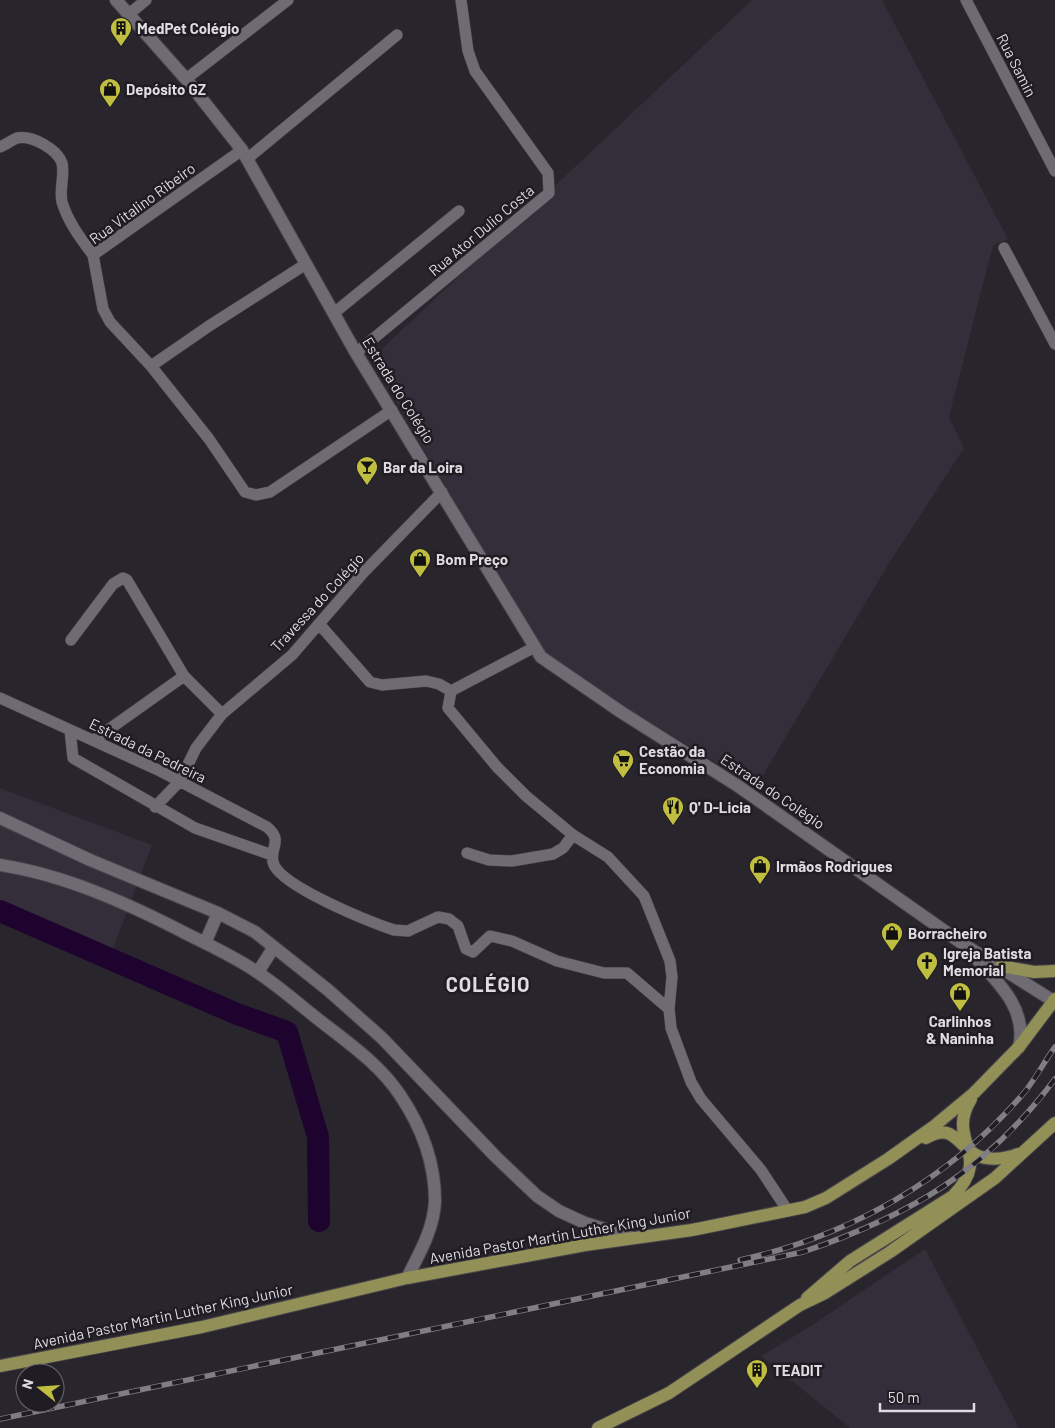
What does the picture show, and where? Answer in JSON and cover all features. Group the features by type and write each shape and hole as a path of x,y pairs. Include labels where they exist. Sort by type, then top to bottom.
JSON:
{"main road":[{"name":"Estrada do Colégio","path":"116,0 186,79 244,154 356,353 442,492 533,648 541,658 738,786 963,944 1055,1001"},
{"path":"0,818 90,860 218,914 255,932 328,990 382,1038 496,1157 537,1196 559,1211 585,1223 633,1238"},
{"path":"0,866 44,875 139,910 205,943 258,972 358,1050 376,1067 399,1094 415,1121 426,1146 430,1163 435,1202 430,1228 407,1278"},
{"path":"205,943 218,914"},
{"name":"Estrada do Colégio","path":"963,944 1009,996 1021,1024 1019,1047"},
{"path":"258,972 274,947"},
{"path":"1001,966 1034,972 1055,970"},
{"name":"Avenida Pastor Martin Luther King Junior","path":"0,1366 202,1327 407,1278 633,1238 692,1230 788,1211 826,1198 888,1159 933,1127 974,1093 1019,1047 1055,1001"},
{"path":"800,1305 821,1284 850,1260 953,1196 966,1180 972,1160 970,1150 962,1134 962,1116 974,1093"},
{"path":"598,1428 669,1393 800,1305 826,1292 931,1224 995,1178 1055,1123"},
{"path":"888,1159 940,1132 948,1133 958,1139 978,1156 998,1159 1010,1158 1023,1152"}],"street":[{"path":"129,14 146,0"},
{"path":"186,79 288,0"},
{"name":"Rua Ator Dulio Costa","path":"356,353 549,193 548,173 476,70 468,51 461,0"},
{"name":"Rua Samin","path":"966,0 1055,171"},
{"name":"Rua Vitalino Ribeiro","path":"392,410 270,492 256,495 245,492 209,439 152,366 119,334 103,310 93,255 244,154 397,35"},
{"path":"0,147 17,138 29,138 42,143 56,154 61,162 63,172 62,201 70,221 93,255"},
{"path":"334,313 459,210"},
{"path":"1004,248 1055,344"},
{"path":"152,366 209,326 306,264"},
{"name":"Travessa do Colégio","path":"155,807 180,781 196,748 222,714 292,655 364,574 442,492"},
{"path":"71,640 113,584 123,578 131,585 184,676 222,714"},
{"path":"320,625 370,682 382,685 426,681 439,684 451,691"},
{"path":"451,691 533,648"},
{"path":"94,740 184,676"},
{"path":"451,691 448,708 497,767 573,835 608,857 644,896 670,961 672,977 669,1009 671,1028 691,1082 701,1098 761,1170 788,1211"},
{"name":"Estrada da Pedreira","path":"0,698 180,781 267,827 274,833 276,839 272,854"},
{"path":"70,730 73,758 122,784 155,807 195,828 272,854 274,864 279,872 307,892 380,926 394,930 408,931 438,917 449,919 458,926 466,949 473,952 490,936 512,941 558,961 604,973 627,973 669,1009"},
{"path":"467,853 490,860 512,861 553,854 563,848 573,835"}],"shaded area":[{"path":"752,0 882,0 1008,239 993,245 949,417 964,448 888,565 756,787 546,658 371,359"},
{"path":"0,788 152,845 106,967 0,923"},
{"path":"925,1249 1019,1428 850,1428 761,1356 809,1327"}],"waterway":[{"path":"0,911 237,1014 287,1032 318,1137 319,1221"}],"railway":[{"path":"740,1260 820,1236 859,1219 895,1200 930,1178 994,1125 1027,1089 1055,1047"},
{"path":"0,1419 803,1252 878,1222 944,1186 1002,1140 1055,1079"}],"place":[{"name":"MedPet Colégio","path":"121,47"},
{"name":"Depósito GZ","path":"110,108"},
{"name":"Bar da Loira","path":"367,486"},
{"name":"Bom Preço","path":"420,578"},
{"name":"Cestão da Economia","path":"623,779"},
{"name":"Q' D-Licia","path":"673,826"},
{"name":"Irmãos Rodrigues","path":"760,885"},
{"name":"Borracheiro","path":"892,952"},
{"name":"Igreja Batista Memorial","path":"927,981"},
{"name":"Carlinhos & Naninha","path":"960,1012"},
{"name":"TEADIT","path":"757,1389"}],"district":[{"name":"COLÉGIO","path":"488,984"}]}
